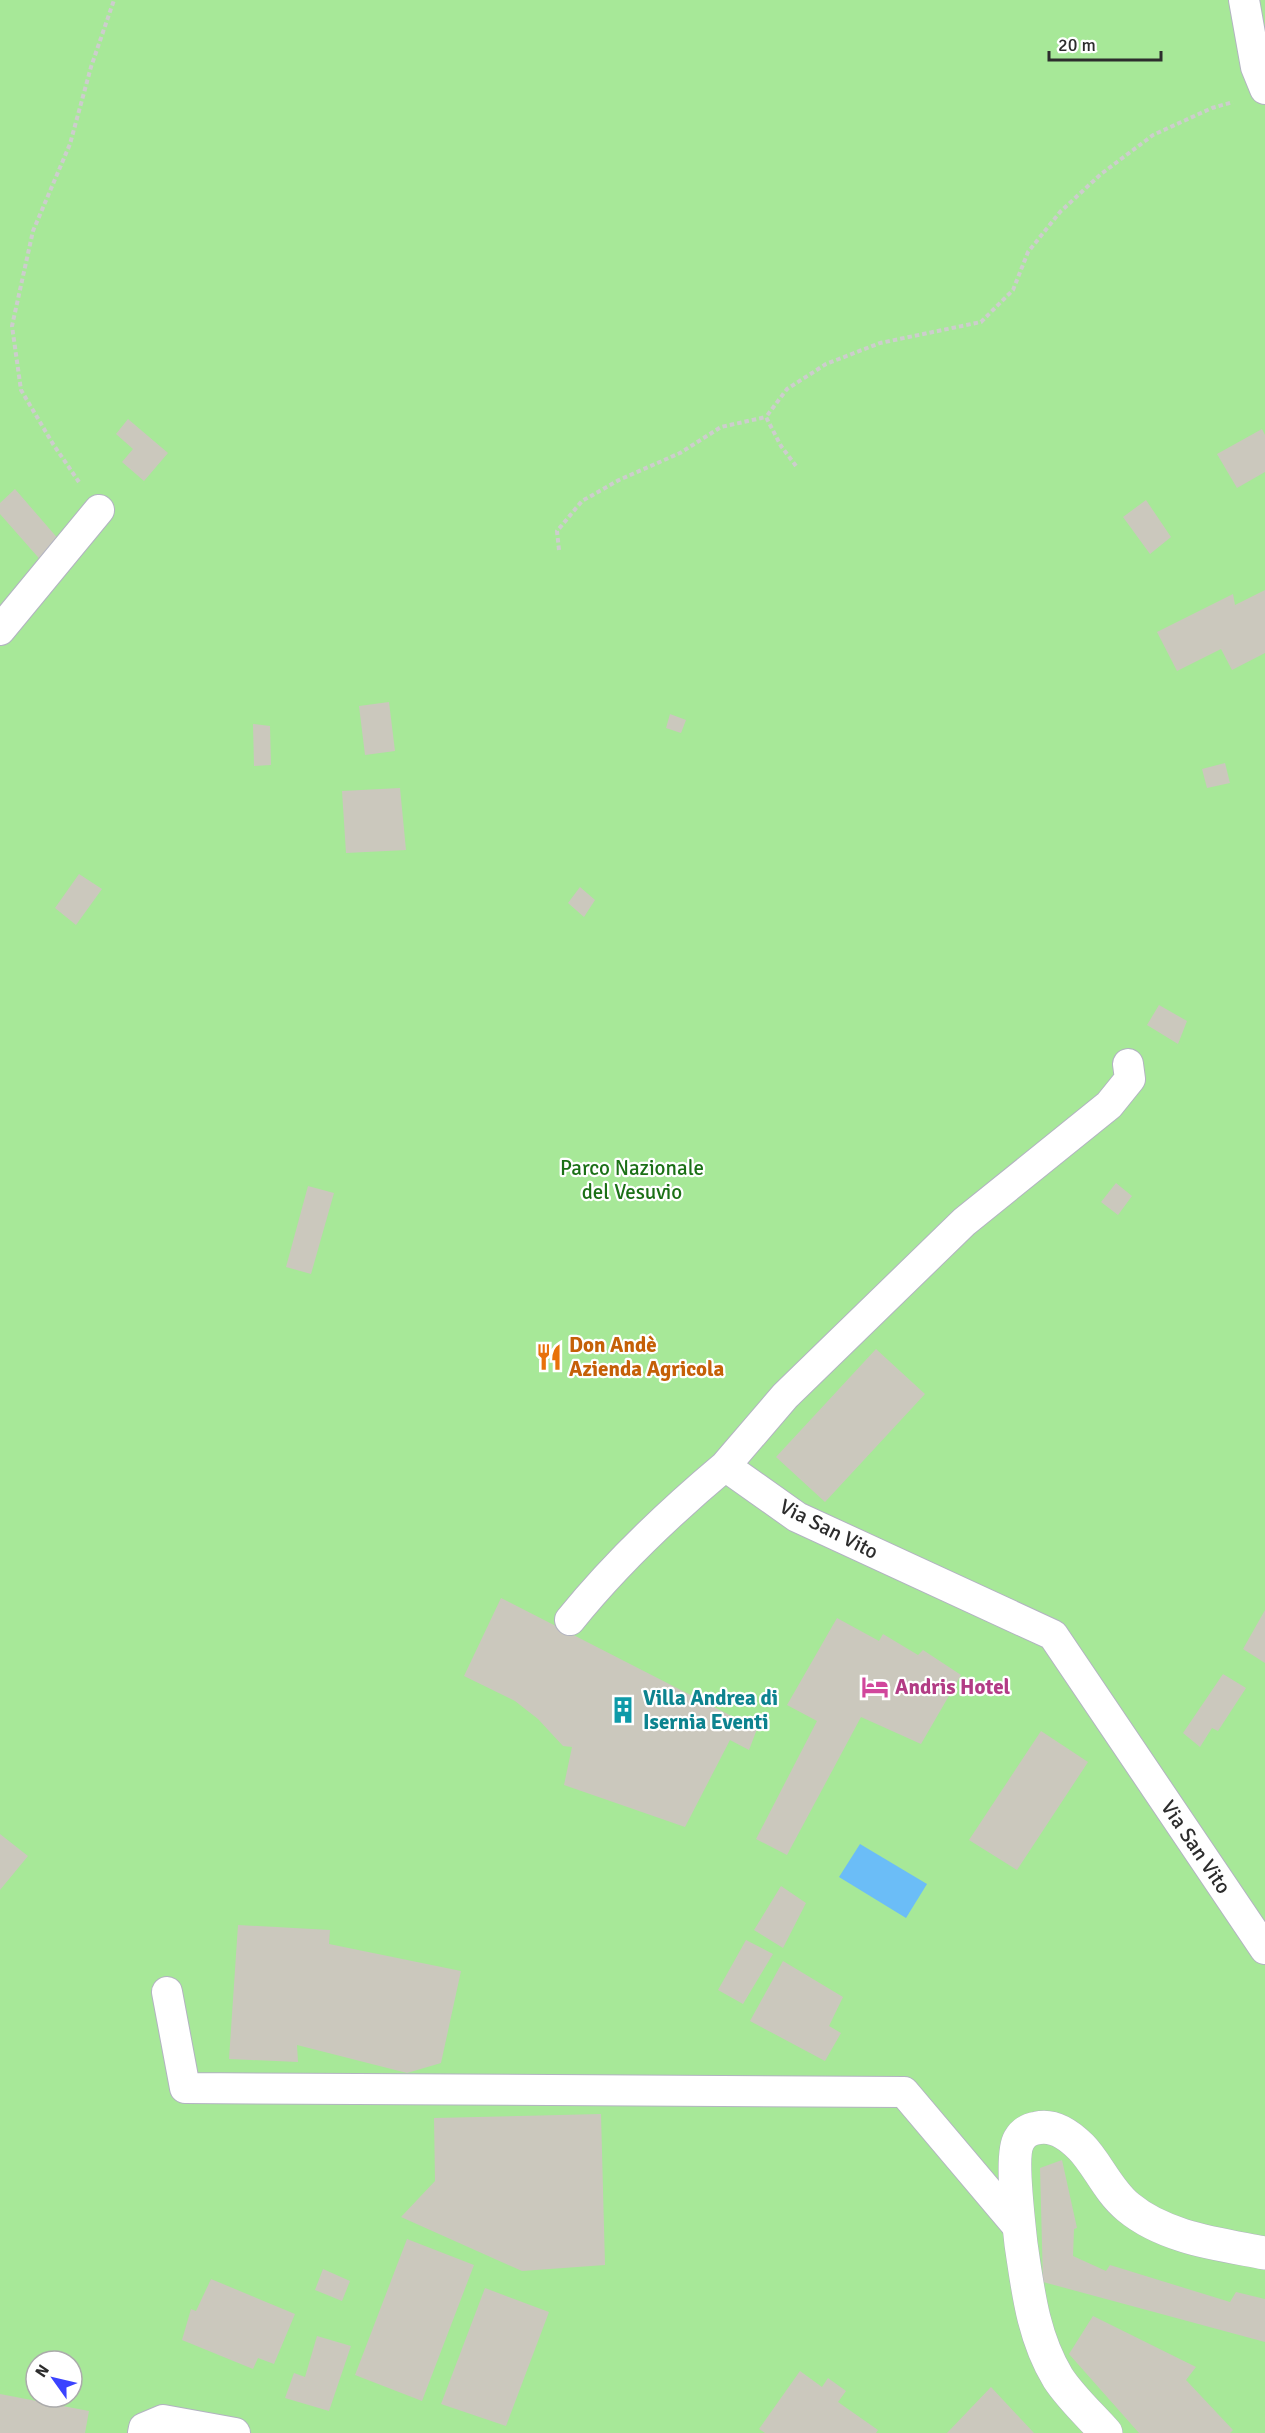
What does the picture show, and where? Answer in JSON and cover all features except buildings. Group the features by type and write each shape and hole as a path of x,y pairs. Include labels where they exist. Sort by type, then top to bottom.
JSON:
{"street":[{"path":"1244,0 1256,67 1254,94"},
{"path":"0,630 99,510"},
{"path":"570,1620 596,1587 671,1511 725,1466 784,1396 964,1222 1109,1105 1130,1078 1128,1064"},
{"name":"Via San Vito","path":"725,1466 797,1517 1053,1635 1265,1949"},
{"path":"166,1992 185,2088 904,2092 1019,2228"},
{"path":"1106,2433 1059,2380 1038,2340 1019,2228 1016,2164 1018,2141 1029,2129 1046,2126 1065,2133 1082,2148 1101,2177 1128,2207 1155,2224 1204,2242 1265,2253"},
{"path":"143,2433 144,2428 163,2420 235,2433"}],"path":[{"path":"99,510 53,444 21,390 12,326 33,231 70,144 91,67 114,0"},
{"path":"559,550 557,531 582,501 619,480 680,453 722,427 766,417 787,389 826,364 880,343 981,322 1013,290 1028,252 1060,212 1101,174 1153,135 1212,108 1254,94"},
{"path":"766,417 781,446 796,466"}],"green space":[{"name":"Parco Nazionale del Vesuvio","path":"0,0 1265,0 1265,2433 0,2433"}],"water":[{"path":"860,1844 927,1884 906,1918 839,1877"}],"place":[{"name":"Don Andè Azienda Agricola","path":"549,1357"},
{"name":"Andris Hotel","path":"875,1687"},
{"name":"Villa Andrea di Isernia Eventi","path":"623,1710"}]}
